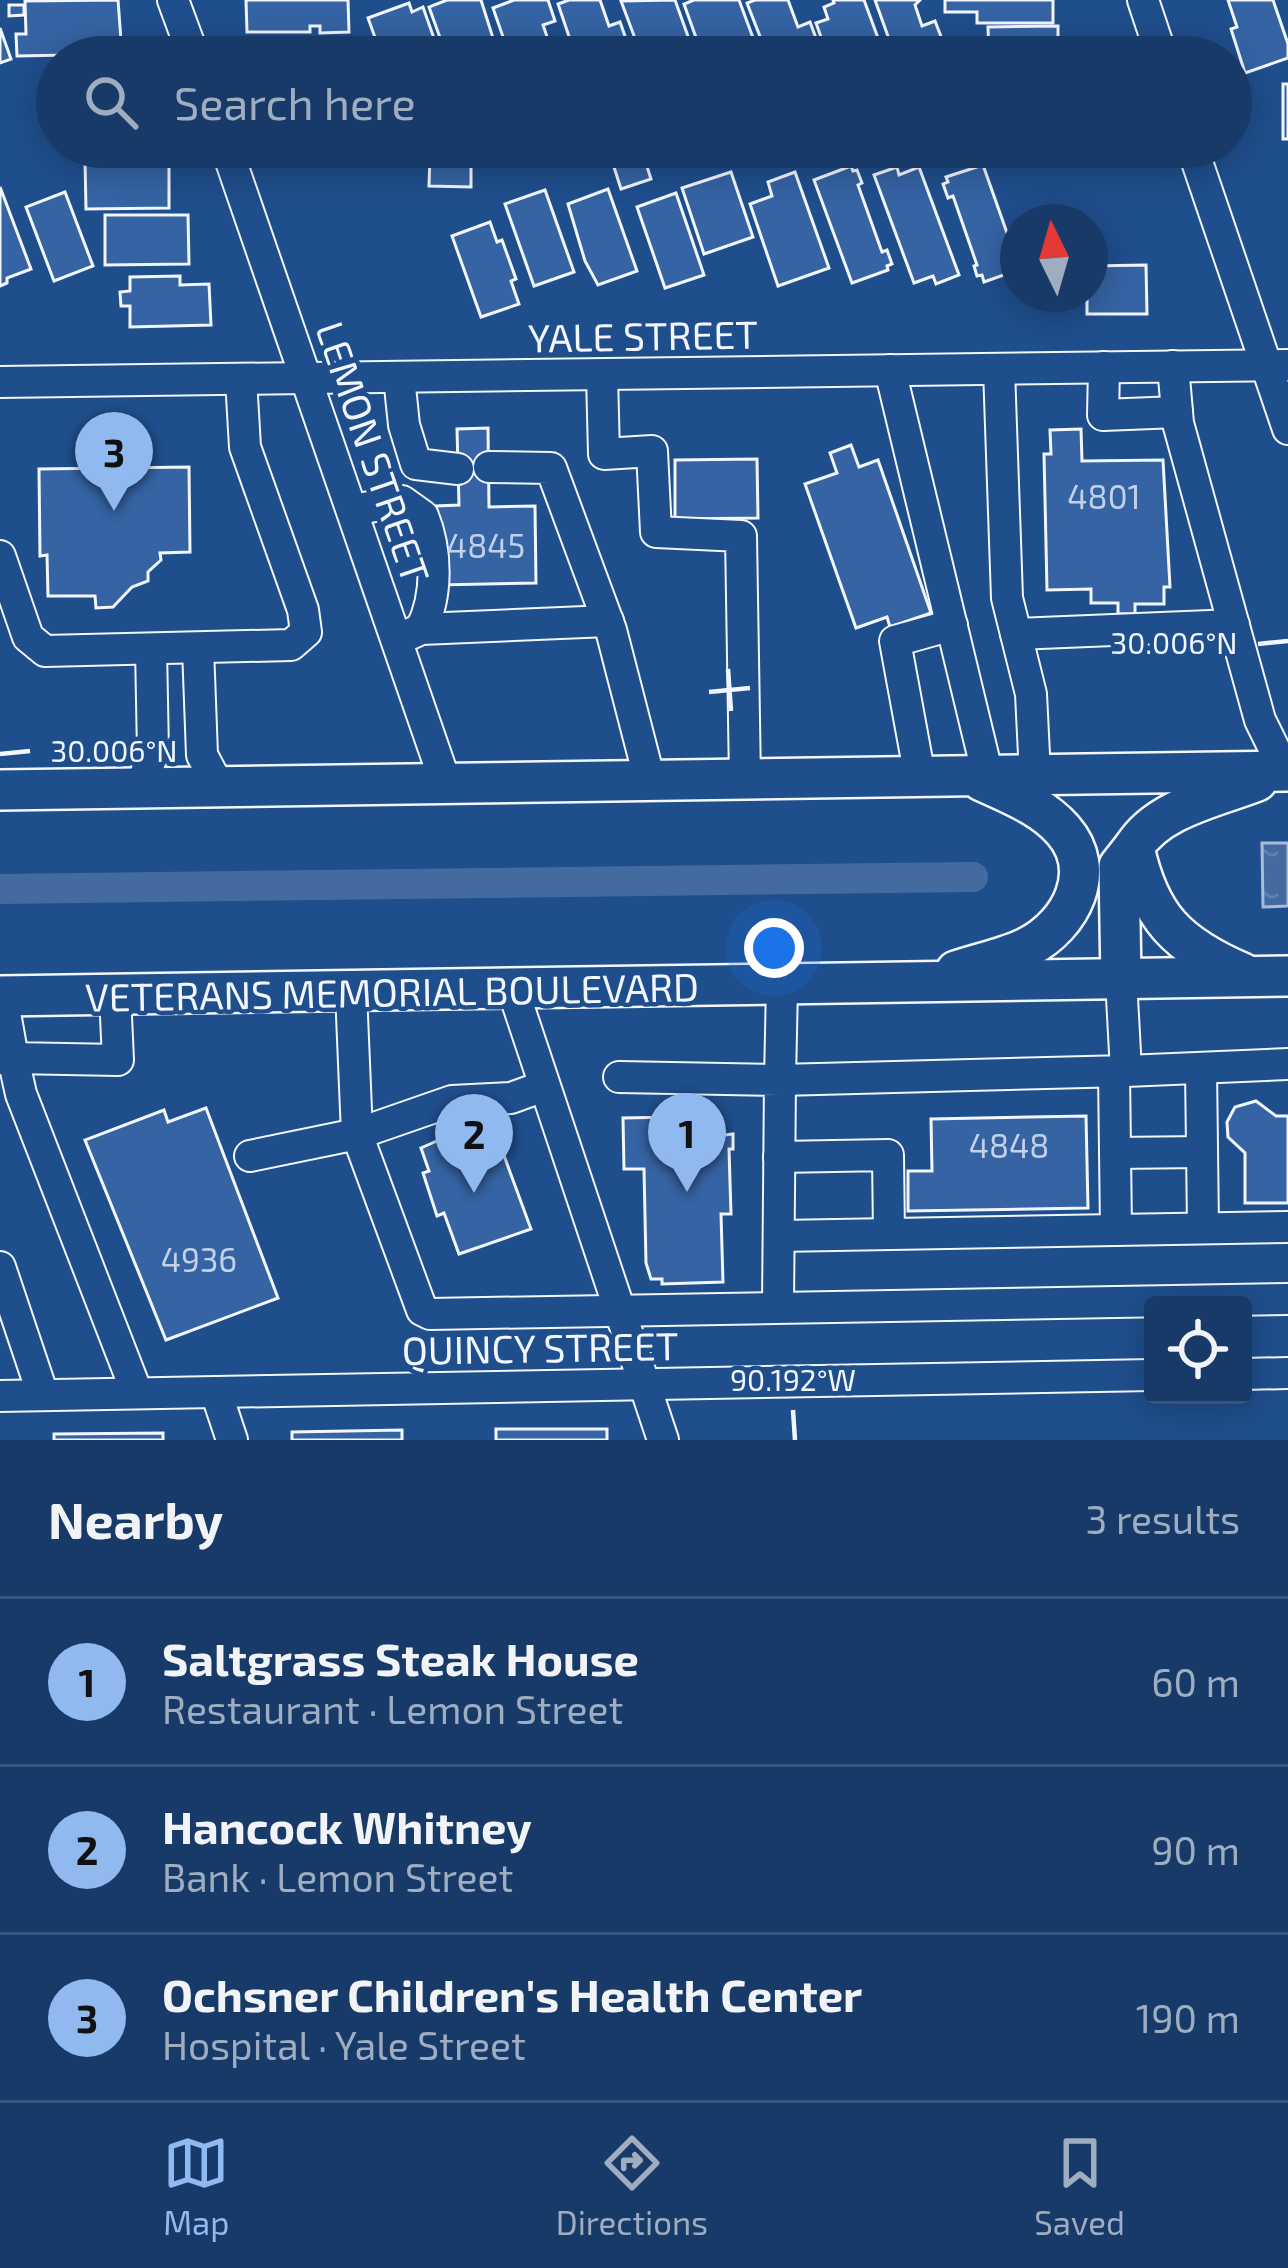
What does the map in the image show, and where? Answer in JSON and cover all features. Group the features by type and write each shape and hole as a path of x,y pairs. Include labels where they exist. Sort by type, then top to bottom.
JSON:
{"main road":[{"path":"0,790 1286,771"},
{"path":"1121,979 1119,866 1148,828 1286,771"},
{"path":"922,982 1029,946 1071,910 1079,890 1080,866 1064,831 980,776"},
{"path":"1134,848 1142,882 1166,926 1214,961 1270,976"},
{"name":"VETERANS MEMORIAL BOULEVARD","path":"1,996 1270,976"}],"street":[{"path":"173,0 186,36"},
{"path":"1143,0 1155,36"},
{"name":"LEMON STREET","path":"234,168 353,510 409,634 446,784"},
{"path":"1200,168 1277,365 1288,429"},
{"name":"YALE STREET","path":"0,382 1277,365"},
{"path":"1173,366 1177,412 1260,720 1286,771"},
{"path":"1104,367 1103,415 1177,412"},
{"path":"999,369 1007,598 1031,694 1035,775"},
{"path":"890,370 952,625 980,776"},
{"path":"602,374 604,454 652,451 656,532 741,536 745,779"},
{"path":"399,377 404,425 416,464 551,468 608,622 650,781"},
{"path":"0,556 28,638 45,651 291,646 306,632 303,610 245,447 241,379"},
{"path":"353,510 402,501 423,516 433,557 430,612 409,634"},
{"path":"409,634 608,622"},
{"path":"920,777 895,641 952,625"},
{"path":"1016,634 1234,626"},
{"path":"198,648 202,754 219,787"},
{"path":"141,788 153,752 151,649"},
{"path":"1116,1229 1121,979"},
{"path":"778,1306 782,985"},
{"path":"513,990 663,1440"},
{"path":"351,992 357,1134 422,1310 430,1314 1288,1300"},
{"path":"7,1059 118,1060 115,995"},
{"path":"1,996 7,1059 137,1393"},
{"path":"619,1077 780,1079 1288,1064"},
{"path":"1201,1068 1203,1228"},
{"path":"250,1156 357,1134 452,1101 511,1098 544,1086"},
{"path":"1115,1153 1202,1152"},
{"path":"779,1157 888,1155 889,1234"},
{"path":"779,1236 1288,1227"},
{"path":"0,1267 44,1395"},
{"path":"1252,1374 1288,1373"},
{"name":"QUINCY STREET","path":"0,1396 1144,1375"},
{"path":"216,1392 232,1440"}],"water":[{"path":"1262,843 1288,843 1288,906 1263,907"}],"building":[{"path":"118,0 121,36 36,36 36,56 17,56 16,34 26,34 25,1"},
{"path":"246,0 348,0 349,32 320,33 320,26 310,26 310,32 247,32"},
{"path":"447,0 481,0 492,36 439,36 429,7"},
{"path":"514,0 548,0 555,21 543,25 547,36 503,36 493,8"},
{"path":"600,0 609,26 620,22 625,36 569,36 558,4"},
{"path":"675,0 688,36 634,36 621,1"},
{"path":"739,0 752,36 695,36 684,4"},
{"path":"788,0 798,27 810,22 815,36 760,36 747,3"},
{"path":"864,0 877,36 821,36 816,23 828,19 824,7"},
{"path":"875,0 920,0 915,5 922,26 935,21 941,36 888,36"},
{"path":"945,0 1053,0 1053,23 977,23 977,12 945,12"},
{"path":"1228,0 1273,0 1288,58 1252,71 1252,36 1233,36 1231,29 1237,27"},
{"path":"409,3 412,12 423,7 433,36 374,36 368,18"},
{"path":"9,5 24,5 24,15 9,16"},
{"path":"1058,26 1058,36 988,36 988,27"},
{"path":"0,28 11,59 0,63"},
{"path":"1283,84 1288,84 1288,139 1283,139"},
{"path":"85,168 169,168 169,208 86,209"},
{"path":"430,168 471,168 471,187 429,186"},
{"path":"614,168 647,168 651,179 621,189"},
{"path":"846,168 857,170 882,252 887,250 892,264 888,270 852,283 814,180"},
{"path":"894,168 899,175 919,168 959,275 936,284 933,276 914,283 874,175"},
{"path":"984,168 1000,213 1000,276 984,282 982,275 977,276 953,196 948,198 943,184 948,182 946,177"},
{"path":"731,172 753,237 704,254 682,188"},
{"path":"795,172 829,268 778,286 750,204 772,196 768,182"},
{"path":"0,187 31,269 7,278 0,286"},
{"path":"608,189 637,271 598,285 585,261 568,204"},
{"path":"545,190 574,272 534,286 505,204"},
{"path":"65,192 93,266 54,281 26,207"},
{"path":"676,193 704,275 665,288 637,207"},
{"path":"105,215 188,215 189,264 105,265"},
{"path":"490,222 516,279 511,281 519,304 481,317 452,236"},
{"path":"1146,265 1147,314 1087,314 1108,312 1108,266"},
{"path":"180,276 180,285 209,284 211,325 130,327 130,306 121,306 120,292 130,291 130,277"},
{"path":"488,428 489,507 535,506 536,583 438,585 436,506 459,505 457,429"},
{"path":"1081,429 1082,461 1163,460 1170,587 1164,587 1164,604 1135,604 1135,614 1118,614 1118,603 1091,603 1091,589 1047,590 1044,454 1051,454 1050,430"},
{"path":"851,445 859,467 878,460 931,613 890,627 887,617 856,628 805,484 837,473 830,453"},
{"path":"757,459 758,518 675,519 675,460"},
{"path":"189,467 190,552 160,553 161,560 148,572 148,581 132,587 113,607 96,608 95,596 48,596 47,555 40,556 39,469"},
{"path":"1256,1101 1276,1116 1288,1116 1288,1203 1245,1203 1245,1153 1228,1137 1227,1122 1235,1107"},
{"path":"206,1108 278,1298 166,1340 85,1140 164,1110 168,1122"},
{"path":"1086,1116 1088,1208 908,1211 908,1171 932,1171 931,1119"},
{"path":"674,1117 674,1123 709,1122 709,1137 733,1134 733,1149 729,1149 731,1214 721,1214 723,1282 662,1284 662,1279 651,1279 646,1263 644,1169 624,1169 623,1118"},
{"path":"492,1123 531,1229 459,1254 444,1213 437,1216 423,1173 429,1171 421,1148 471,1126 473,1130"},
{"path":"496,1429 607,1429 607,1440 496,1440"},
{"path":"402,1430 402,1440 292,1440 292,1432"},
{"path":"163,1433 163,1440 54,1440 54,1434"}],"waterway":[{"path":"0,889 973,877"}],"place":[{"name":"Ochsner Children's Health Center","path":"114,511"},
{"name":"Saltgrass Steak House","path":"687,1192"},
{"name":"Hancock Whitney","path":"474,1193"}]}
